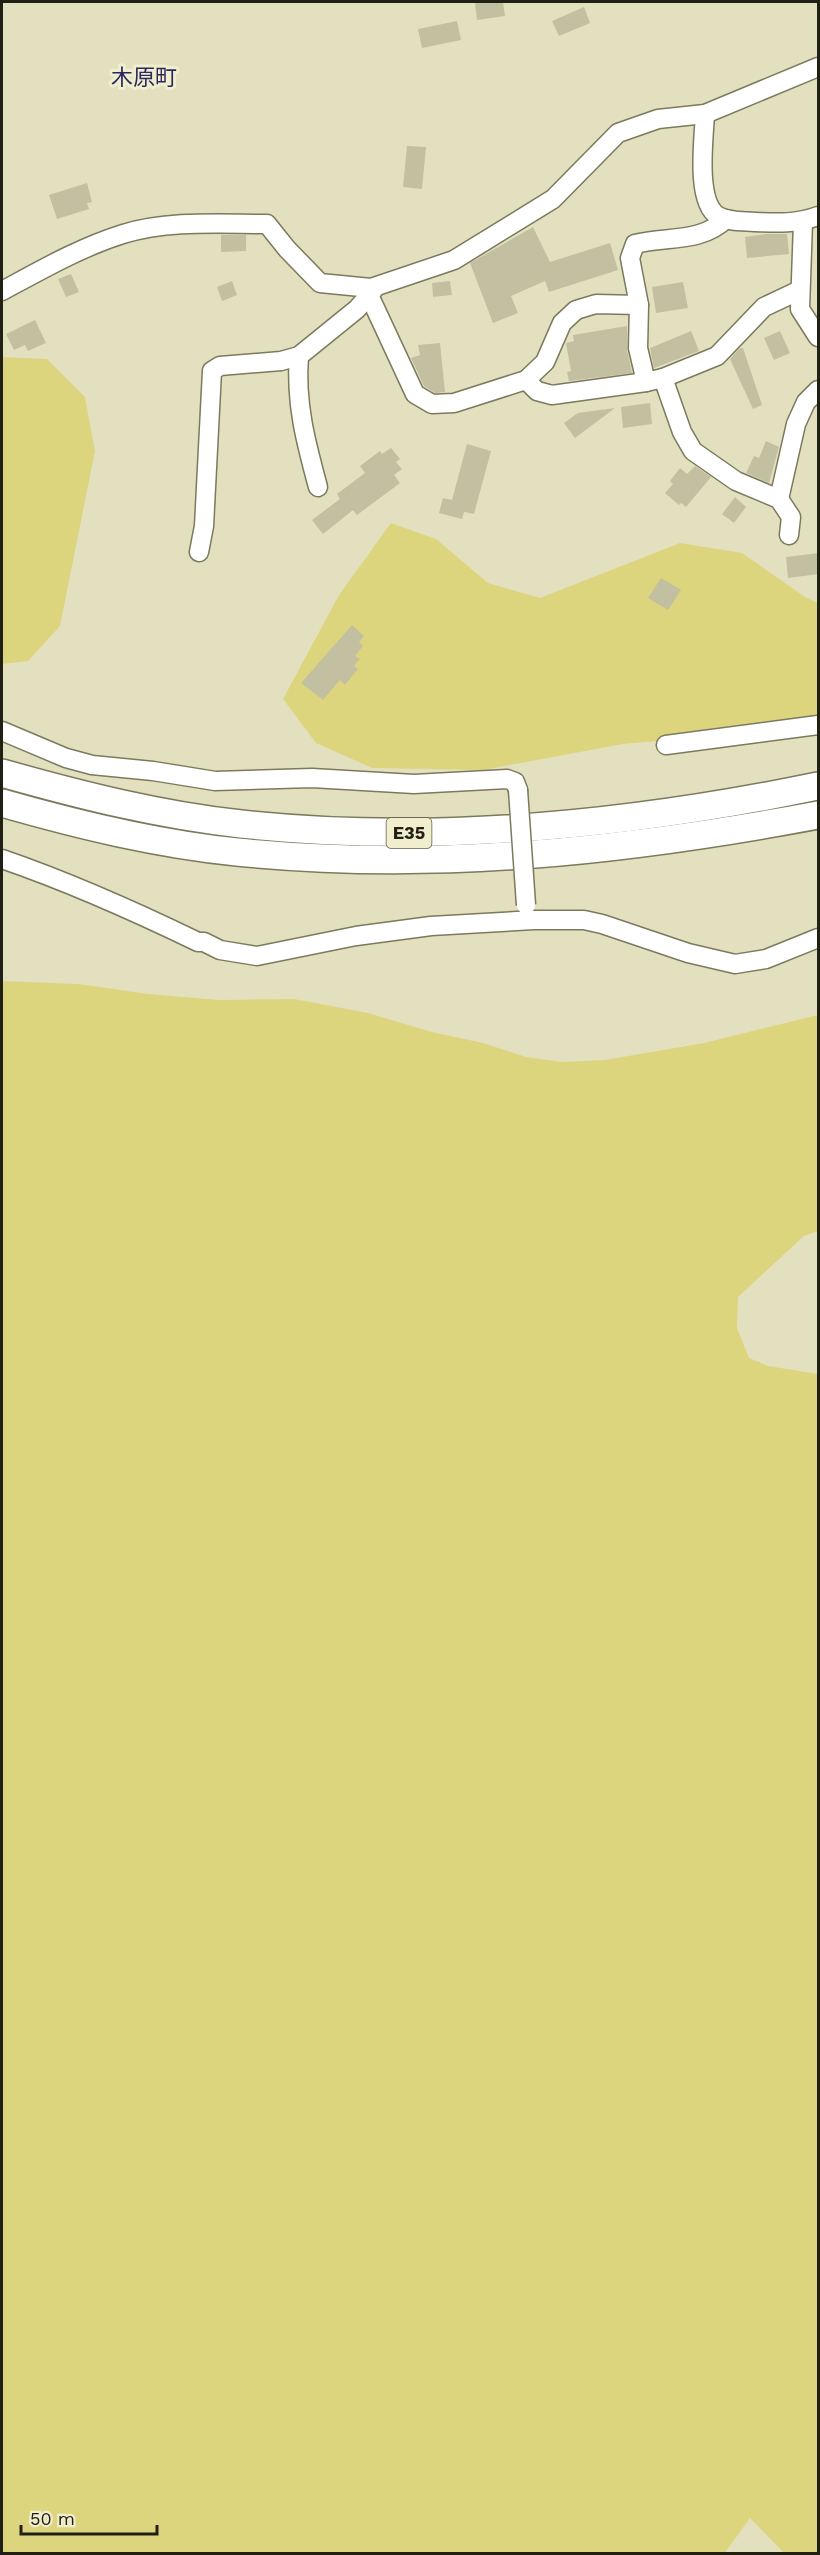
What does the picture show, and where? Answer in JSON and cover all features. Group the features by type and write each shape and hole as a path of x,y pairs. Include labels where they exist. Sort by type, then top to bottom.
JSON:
{"highway":[{"name":"E35","path":"2,773 71,793 148,810 240,824 341,832 443,833 550,827 761,798 819,786"},
{"name":"E35","path":"2,803 66,821 143,838 236,852 338,859 442,860 551,854 653,844 819,815"}],"street":[{"path":"199,552 204,526 212,371 220,366 280,361 299,356 357,309 373,291 454,260 553,199 618,133 658,119 705,114 819,67"},
{"path":"705,114 701,170 712,210 719,217 777,223 811,219 800,290 800,309 819,337"},
{"path":"726,219 716,228 704,234 635,244 630,258 639,305 638,348 693,451 736,481 779,499 791,517 789,535"},
{"path":"2,291 56,261 124,234 181,224 267,224 287,249 320,283 371,288 408,383 423,401 432,404 454,403 526,380 545,362 562,323 576,310 596,304 639,305"},
{"path":"526,380 537,391 552,395 655,380 717,356 764,307 800,290"},
{"path":"299,356 298,383 303,434 318,487"},
{"path":"779,499 796,424 806,402 819,390"},
{"path":"666,745 819,725"},
{"path":"2,731 66,758 92,765 153,771 215,781 312,778 414,784 507,779 515,782 518,790 527,912"},
{"path":"2,859 45,873 136,912 198,942 204,942 220,950 257,956 356,936 527,912 602,924 688,953 735,964 766,959 819,938"}],"shaded area":[{"path":"2,357 47,359 85,397 95,451 60,626 28,661 2,664"},
{"path":"391,523 436,539 488,583 540,598 680,543 742,553 805,597 818,603 818,733 751,733 623,744 483,770 372,768 316,743 283,699 339,595"},
{"path":"2,981 79,984 148,994 219,1000 294,999 368,1013 432,1032 483,1043 526,1057 562,1062 605,1060 704,1043 818,1015 818,1231 804,1236 738,1297 737,1328 749,1358 768,1366 818,1374 818,2553 784,2553 750,2518 724,2554 2,2553"}],"building":[{"path":"503,2 505,16 477,20 475,3"},
{"path":"584,7 590,23 559,36 552,21"},
{"path":"457,21 461,40 422,48 418,29"},
{"path":"407,146 426,147 422,189 403,187"},
{"path":"87,183 92,202 87,203 89,209 57,219 49,195"},
{"path":"533,227 550,262 610,243 618,270 549,292 545,281 511,296 518,313 493,323 470,263"},
{"path":"787,234 789,254 747,258 745,237"},
{"path":"221,235 246,235 246,251 221,252"},
{"path":"71,274 79,292 66,297 58,279"},
{"path":"232,281 237,295 222,301 217,287"},
{"path":"450,281 452,295 433,297 432,283"},
{"path":"683,282 688,308 656,313 652,287"},
{"path":"35,320 46,343 28,351 25,345 14,350 6,334"},
{"path":"627,326 627,350 632,373 569,381 567,372 571,371 566,343 574,341 573,335"},
{"path":"691,331 699,351 654,368 650,348"},
{"path":"780,331 790,353 774,360 764,338"},
{"path":"440,343 445,392 435,393 424,386 411,358 420,355 418,345"},
{"path":"740,348 743,348 762,405 753,409 730,359"},
{"path":"650,403 652,424 623,428 621,407"},
{"path":"615,408 575,438 564,423 578,413"},
{"path":"766,441 779,447 769,483 746,473 754,456 759,458"},
{"path":"467,444 491,451 474,514 464,512 462,519 439,513 443,498 452,500"},
{"path":"391,448 400,459 396,462 402,469 394,475 400,483 357,515 353,510 323,534 312,520 340,499 337,494 365,473 360,466 380,451 382,454"},
{"path":"695,466 711,477 686,507 681,503 679,505 665,493 673,484 670,481 680,468 687,474"},
{"path":"735,497 746,507 734,523 722,514"},
{"path":"819,553 819,574 788,578 786,557"},
{"path":"661,578 681,590 668,610 648,598"},
{"path":"352,625 364,636 359,642 363,646 355,656 360,659 354,666 358,669 345,685 340,680 323,700 301,683"}],"district":[{"name":"木原町","path":"144,77"}]}
